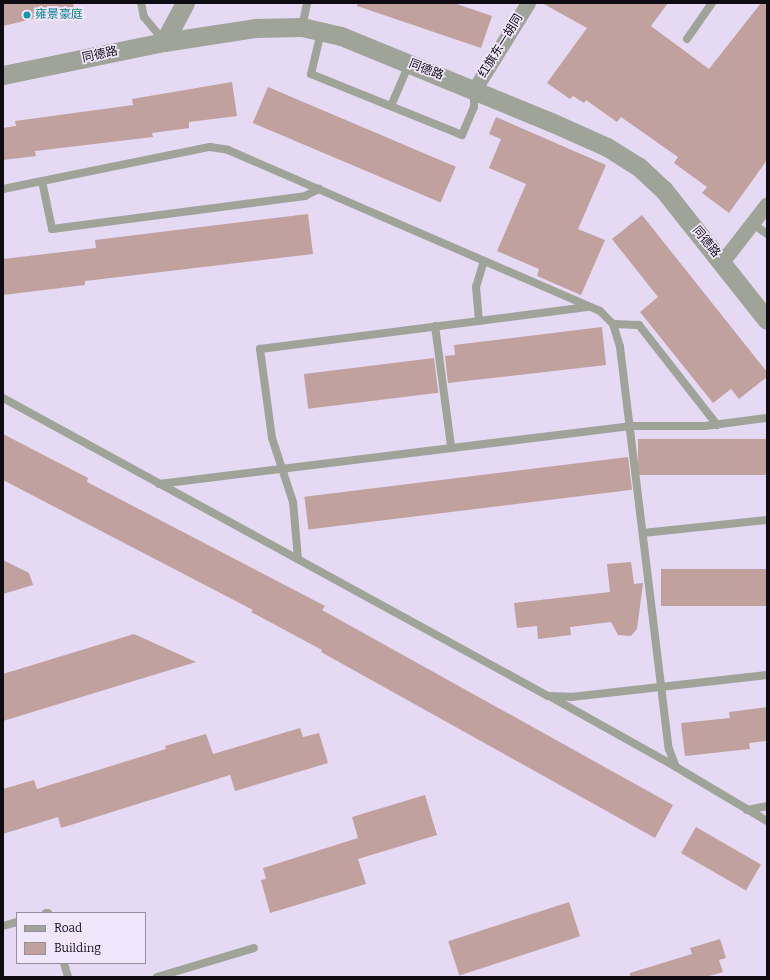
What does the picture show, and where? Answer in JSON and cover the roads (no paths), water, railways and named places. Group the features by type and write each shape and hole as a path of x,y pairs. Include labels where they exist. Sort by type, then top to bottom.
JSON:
{"street":[{"path":"164,42 185,3"},
{"name":"红旗东一胡同","path":"474,90 528,3"},
{"name":"同德路","path":"3,75 164,42 255,28 302,28 341,36 474,90 607,147 638,166 663,189 767,320"},
{"path":"722,262 767,204"}],"lane":[{"path":"141,3 144,17 164,42"},
{"path":"302,28 307,3"},
{"path":"687,39 712,3"},
{"path":"321,32 311,74 462,135 474,107 474,90"},
{"path":"391,106 409,64"},
{"path":"3,189 210,147 228,150 600,311 613,324 620,347 669,749 676,767"},
{"path":"42,181 52,229 305,196 319,190"},
{"path":"752,223 767,234"},
{"path":"479,321 476,287 484,261"},
{"path":"298,559 293,502 279,467 272,438 260,349 591,307"},
{"path":"613,324 639,324 717,425"},
{"path":"435,326 451,446"},
{"path":"3,398 548,696 676,767 767,821"},
{"path":"159,484 279,467 630,426 666,428 717,425 767,418"},
{"path":"643,533 767,520"},
{"path":"548,696 571,697 767,675"},
{"path":"747,810 767,806"},
{"path":"3,926 16,922"},
{"path":"157,977 254,948"},
{"path":"64,964 68,977"}],"place":[{"name":"雍景豪庭","path":"27,15"}]}
